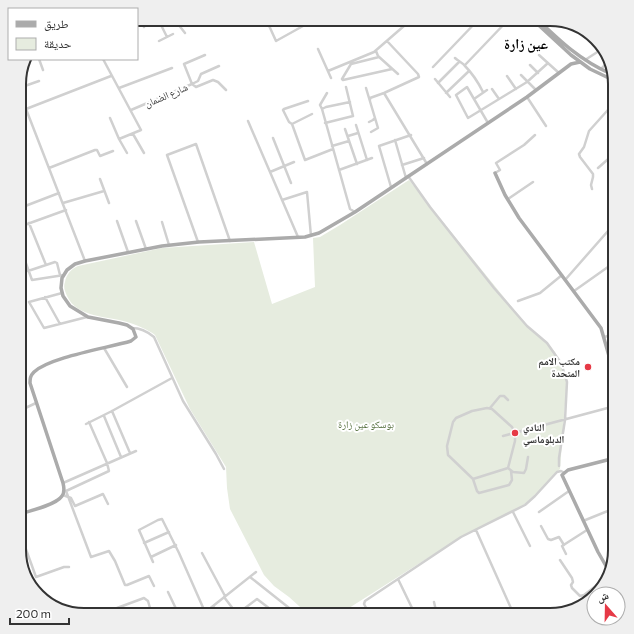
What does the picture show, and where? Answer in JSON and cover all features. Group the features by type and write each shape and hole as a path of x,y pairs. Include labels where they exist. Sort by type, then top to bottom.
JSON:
{"main road":[{"path":"540,26 580,62 590,69 607,77"},
{"path":"544,26 563,44 584,60 607,72"},
{"path":"571,55 571,64"},
{"path":"26,512 56,501 64,493 36,403 30,380 31,376 34,372 64,358 133,340 136,335 132,328 120,323 88,317 70,306 62,293 61,281 62,275 71,266 85,261 169,245 311,236 319,233 355,212 489,123 571,64 580,62"},
{"path":"495,174 519,218 599,325 608,352"},
{"path":"606,566 562,476 563,472 608,460"}],"street":[{"path":"162,26 167,37"},
{"path":"179,26 185,33"},
{"path":"269,26 276,42 303,26"},
{"path":"328,71 376,51 404,26"},
{"path":"433,67 472,26"},
{"path":"465,64 502,26"},
{"path":"159,41 173,34"},
{"path":"370,100 370,98 419,77 418,74 387,42"},
{"path":"318,49 331,78"},
{"path":"376,51 379,58 398,74"},
{"path":"584,60 598,52"},
{"path":"205,55 184,64 192,84 196,87 216,80 226,90"},
{"path":"539,55 560,73"},
{"path":"379,58 351,64 342,79 392,69"},
{"path":"455,58 459,62 465,64 469,72 477,80 483,92"},
{"path":"39,60 43,70"},
{"path":"103,60 141,130 120,139"},
{"path":"438,83 459,62"},
{"path":"489,123 481,110 474,99 467,87 456,95 468,118 481,110 499,99 516,89 527,82 548,64"},
{"path":"530,65 538,73"},
{"path":"600,69 605,65"},
{"name":"شارع الضمان","path":"131,110 198,81 201,74 219,66"},
{"path":"119,88 172,68"},
{"path":"446,93 469,72"},
{"path":"521,75 536,90"},
{"path":"85,261 26,109 111,76"},
{"path":"507,76 516,89"},
{"path":"434,79 450,97"},
{"path":"26,87 39,81"},
{"path":"325,123 353,116 346,87"},
{"path":"366,88 378,128 371,132"},
{"path":"492,89 499,99"},
{"path":"474,99 487,90"},
{"path":"328,93 320,105 350,209 355,212"},
{"path":"384,93 411,135 427,164"},
{"path":"527,97 546,126"},
{"path":"308,101 283,109 289,122 292,124 306,160 349,140"},
{"path":"322,109 350,102"},
{"path":"592,189 591,185 593,174 579,155 585,145 589,131 608,110"},
{"path":"292,124 312,114"},
{"path":"110,118 127,153"},
{"path":"369,122 375,118"},
{"path":"248,121 298,237"},
{"path":"356,125 367,160"},
{"path":"345,129 357,164"},
{"path":"348,136 358,133"},
{"path":"133,134 144,152"},
{"path":"391,187 378,148 380,145 411,135"},
{"path":"495,174 500,170 496,163 524,145 535,135"},
{"path":"273,138 291,183"},
{"path":"395,140 407,177 494,288 527,326 547,343 564,369 567,382 565,420 559,458 560,466"},
{"path":"199,242 167,155 196,144 230,241"},
{"path":"48,168 95,150 97,150 100,156 113,151"},
{"path":"339,170 372,158"},
{"path":"402,165 424,158"},
{"path":"598,168 608,159"},
{"path":"270,172 294,162"},
{"path":"100,179 109,203"},
{"path":"508,199 533,182"},
{"path":"63,203 104,191"},
{"path":"282,200 307,192 311,236"},
{"path":"26,206 59,193"},
{"path":"26,224 66,210"},
{"path":"117,221 128,252"},
{"path":"136,221 146,249"},
{"path":"162,222 169,245"},
{"path":"29,223 46,265"},
{"path":"565,280 608,231"},
{"path":"26,265 28,271 31,279 33,280 62,275 56,262 28,271"},
{"path":"574,291 608,267"},
{"path":"518,302 540,294 562,275"},
{"path":"62,293 29,302 44,328 88,317"},
{"path":"45,297 60,324"},
{"path":"132,328 146,332 154,337 186,405 224,469"},
{"path":"604,337 608,336"},
{"path":"104,348 127,387"},
{"path":"86,424 104,416 172,378"},
{"path":"508,400 504,396 500,396 490,408 467,413 456,418 453,422 446,452 449,457 473,479 477,491 481,494 509,485 512,480 511,471"},
{"path":"26,408 36,403"},
{"path":"490,408 497,412 513,428 515,433 515,441 508,468"},
{"path":"503,436 608,408"},
{"path":"112,411 130,453"},
{"path":"104,416 121,457"},
{"path":"90,422 109,470 108,472 64,493 71,498 74,505 103,494 108,504"},
{"path":"62,483 136,451"},
{"path":"508,468 511,471 521,474 526,472 528,457"},
{"path":"473,479 508,468"},
{"path":"366,608 364,602 458,539 525,505 533,499 557,472 563,472"},
{"path":"539,512 569,491"},
{"path":"68,497 91,557 109,551 115,561 124,584 127,585 149,576 154,586"},
{"path":"583,521 608,511"},
{"path":"512,512 530,546"},
{"path":"153,562 139,530 162,519 176,545 202,608"},
{"path":"541,526 549,540 559,537 564,545 562,547 566,554"},
{"path":"476,530 511,608"},
{"path":"564,545 587,530"},
{"path":"144,543 169,532"},
{"path":"151,557 176,545"},
{"path":"26,550 36,578 64,567 69,567"},
{"path":"202,553 233,608"},
{"path":"560,560 573,580 571,587 580,596 584,595 595,586"},
{"path":"210,608 256,572"},
{"path":"250,577 289,608"},
{"path":"398,579 412,608"},
{"path":"168,592 176,608"},
{"path":"118,608 144,598 148,601 150,608"},
{"path":"245,608 257,599 268,608"},
{"path":"434,602 435,608"}],"green space":[{"name":"بوسكو عين زارة","path":"409,180 528,327 555,352 567,378 560,469 519,509 464,535 349,608 301,608 274,586 264,575 230,509 226,467 190,409 155,335 134,324 85,312 72,303 64,289 64,284 69,272 78,266 162,248 254,242 272,304 315,287 313,238 320,237"}],"place":[{"name":"مكتب الامم المتحدة","path":"588,367"},
{"name":"النادي الدبلوماسي","path":"515,433"}],"district":[{"name":"عين زارة","path":"526,44"}]}
